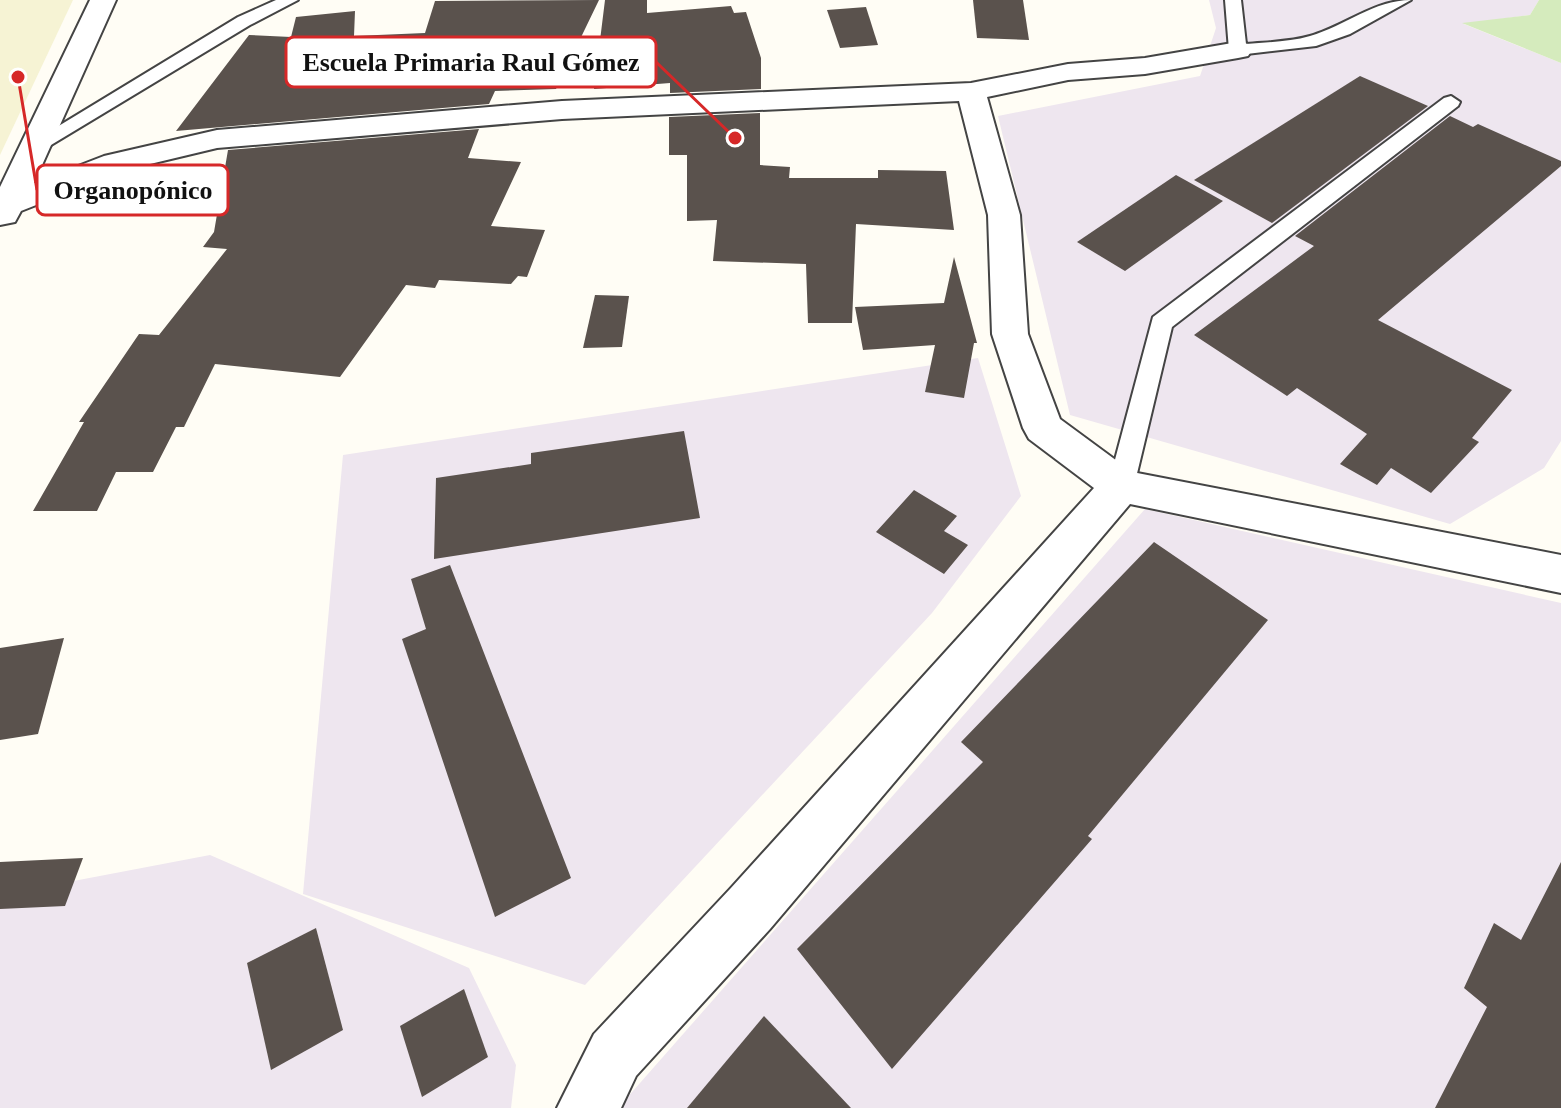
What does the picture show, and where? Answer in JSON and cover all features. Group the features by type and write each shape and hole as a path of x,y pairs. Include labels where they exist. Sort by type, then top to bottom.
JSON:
{"street":[{"path":"4,213 39,144 103,0"},
{"path":"4,213 115,163 217,139 562,110 971,92 1068,72 1145,66 1238,50"},
{"path":"971,92 1004,215 1010,334 1043,428 1121,486 1561,574"},
{"path":"588,1108 615,1055 750,909 1121,486"}],"lane":[{"path":"39,144 244,21 290,0"},
{"path":"1233,0 1238,50 1310,42 1344,30 1403,0"},
{"path":"1121,486 1161,323 1451,102"}],"shaded area":[{"path":"0,0 73,0 0,155"},
{"path":"1209,0 1539,0 1530,15 1464,24 1561,63 1561,441 1544,468 1450,524 1070,415 998,116 1200,76 1216,28"},
{"path":"978,358 1021,496 932,613 585,985 303,894 343,455"},
{"path":"1145,509 1561,603 1561,1108 618,1108"},
{"path":"210,855 469,968 516,1065 511,1108 0,1108 0,895"}],"green space":[{"path":"1539,0 1561,0 1561,63 1462,23 1530,15"}],"building":[{"path":"599,0 556,89 495,91 489,104 176,131 249,35 291,37 296,17 355,11 354,36 425,33 435,1"},
{"path":"605,0 647,0 647,13 731,6 734,13 746,12 761,58 761,89 670,93 670,83 594,89"},
{"path":"973,0 1023,0 1029,40 977,38"},
{"path":"866,7 878,45 840,48 827,10"},
{"path":"1360,76 1428,106 1272,223 1194,180"},
{"path":"760,113 760,165 790,167 789,178 878,178 878,170 946,171 954,230 856,224 852,323 808,323 806,264 713,261 717,220 687,221 687,155 669,155 669,117"},
{"path":"1450,116 1473,127 1478,124 1561,161 1561,166 1378,320 1512,390 1472,438 1479,442 1431,493 1391,468 1377,485 1340,464 1367,434 1297,388 1287,396 1194,335 1314,246 1295,236"},
{"path":"479,129 468,158 521,162 491,226 545,230 527,277 518,276 511,284 439,280 435,288 406,285 340,377 215,364 184,427 176,427 153,472 116,472 97,511 33,511 84,422 79,422 139,334 159,335 227,249 203,247 214,232 228,150"},
{"path":"1176,175 1223,201 1125,271 1077,242"},
{"path":"954,257 977,343 974,343 964,398 925,392 935,345 863,350 855,307 944,303"},
{"path":"595,295 629,296 622,347 583,348"},
{"path":"684,431 700,518 434,559 436,478 531,464 531,453"},
{"path":"914,490 957,516 944,531 968,545 944,574 876,532"},
{"path":"1154,542 1268,620 1088,836 1092,839 892,1069 797,949 983,762 961,742"},
{"path":"450,565 571,878 495,917 402,639 426,629 411,579"},
{"path":"64,638 38,734 0,740 0,648"},
{"path":"83,858 65,906 0,909 0,862"},
{"path":"1561,862 1561,1108 1435,1108 1487,1007 1464,988 1494,923 1521,940"},
{"path":"316,928 343,1030 271,1070 247,963"},
{"path":"464,989 488,1057 422,1097 400,1026"},
{"path":"764,1016 851,1108 687,1108"}],"place":[{"name":"Organopónico","path":"18,77"},
{"name":"Escuela Primaria Raul Gómez","path":"735,138"}]}
